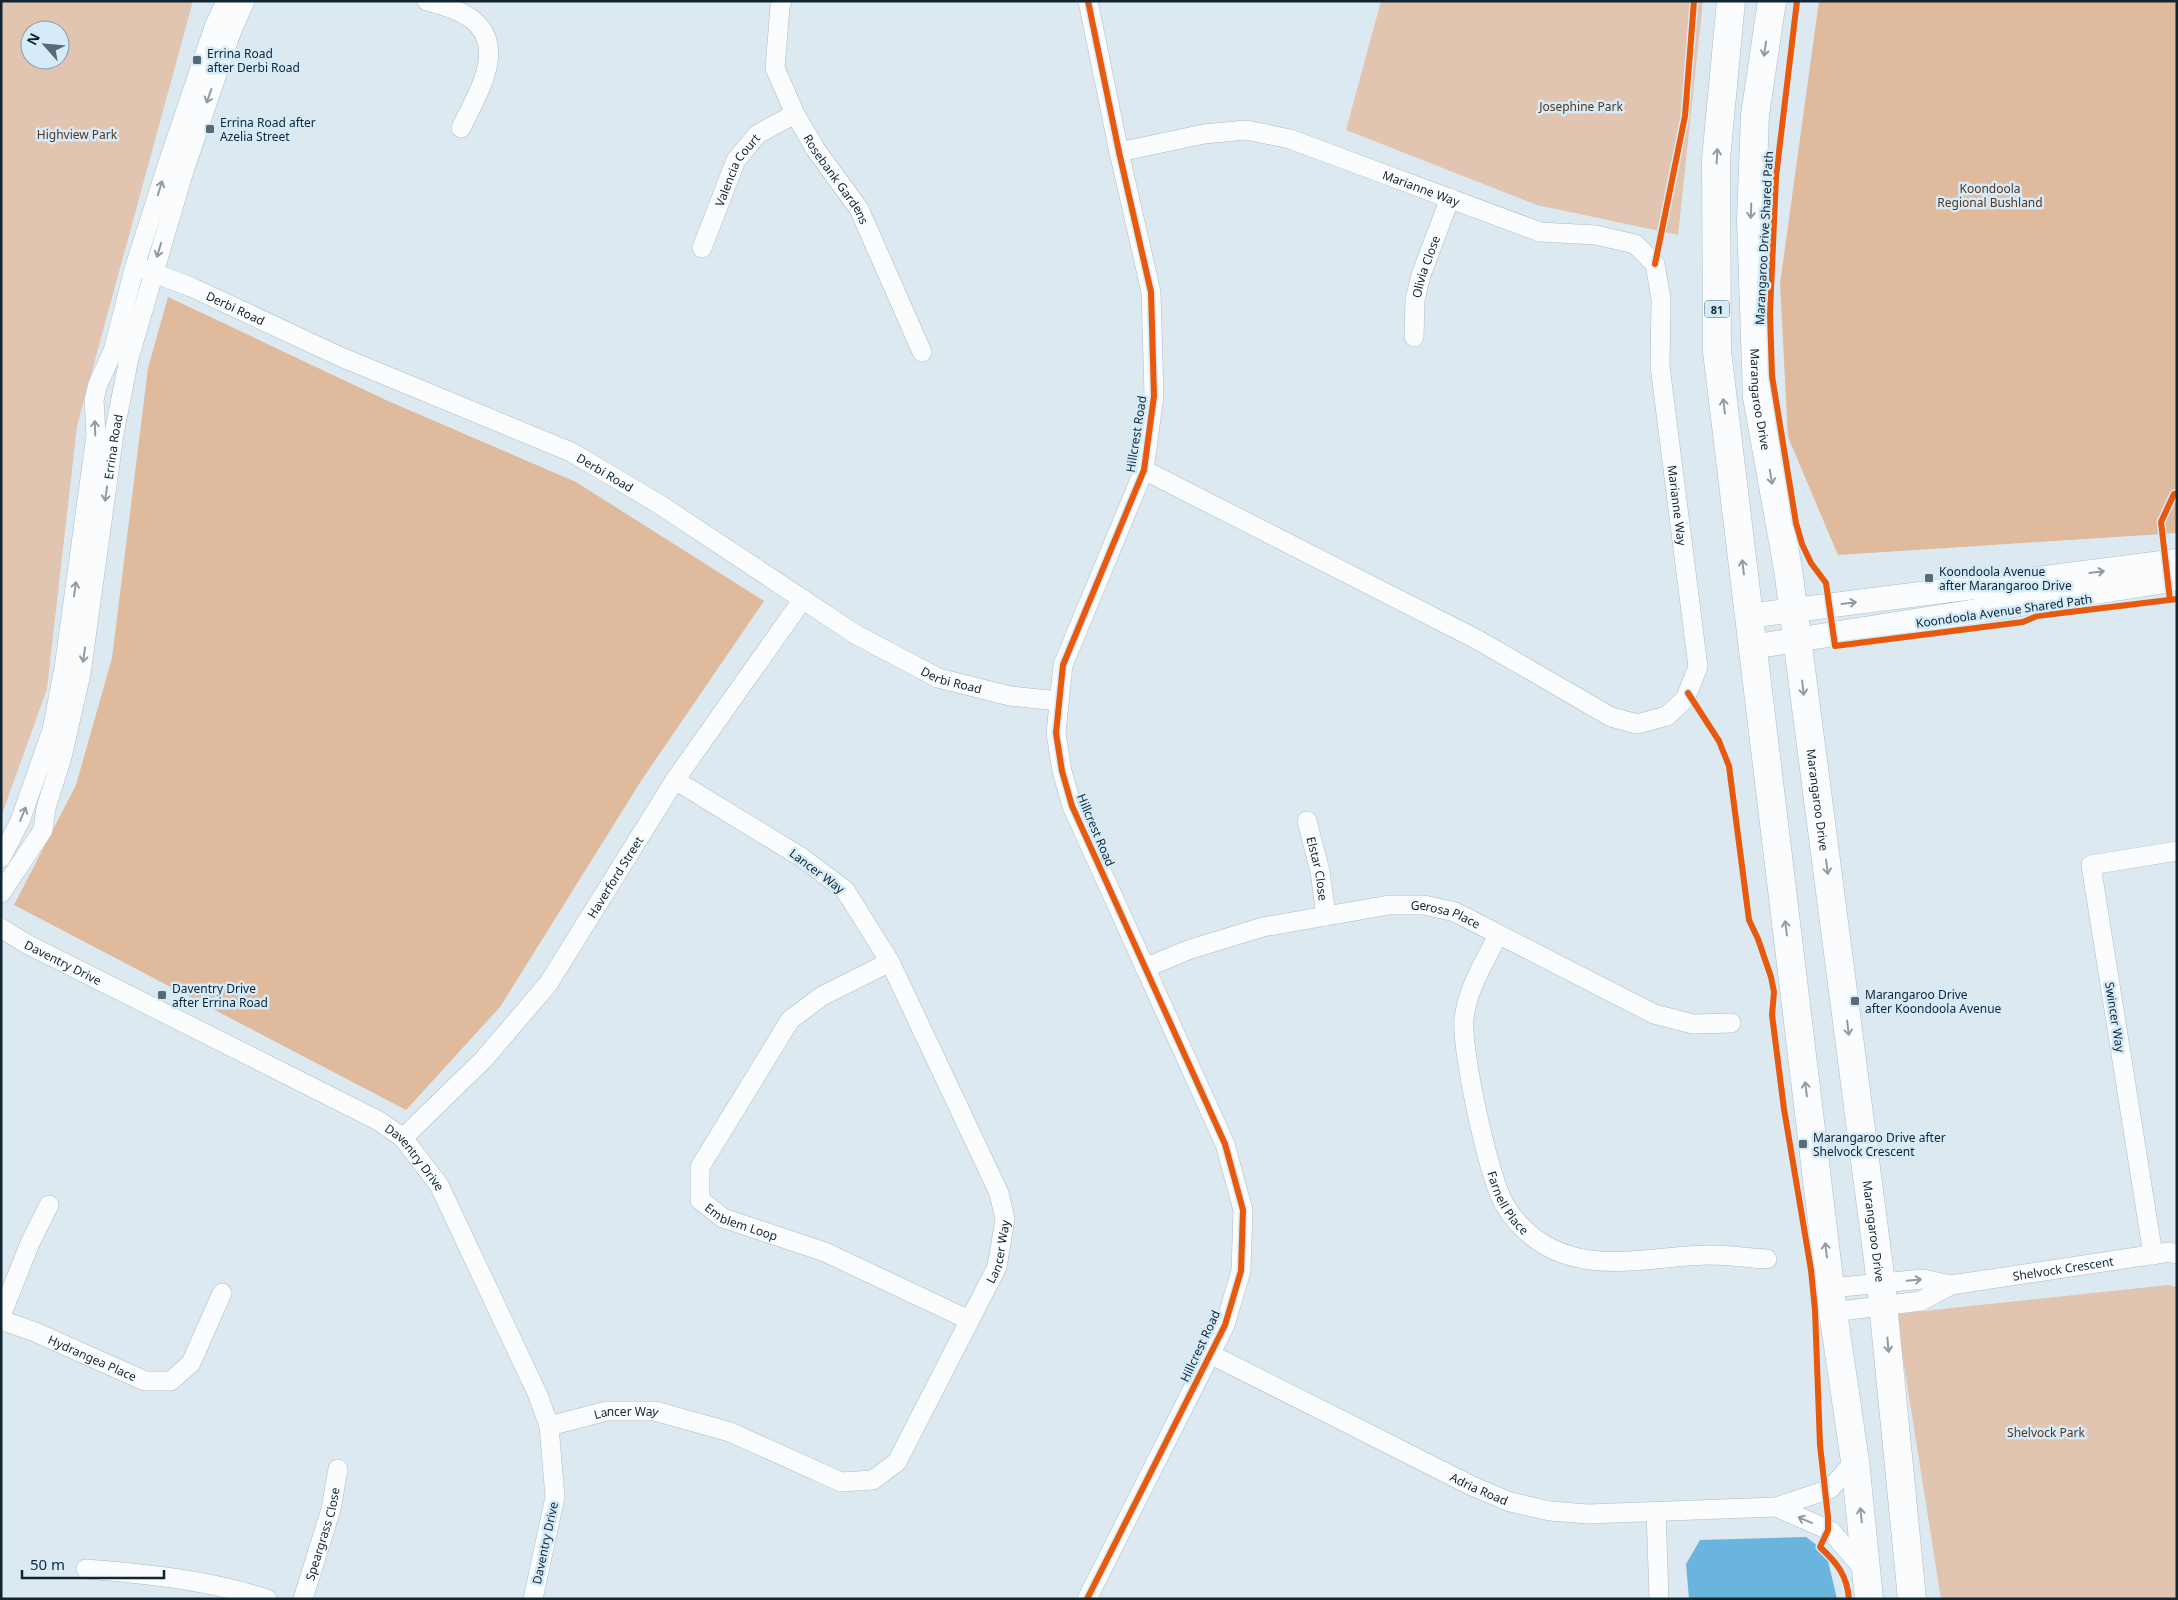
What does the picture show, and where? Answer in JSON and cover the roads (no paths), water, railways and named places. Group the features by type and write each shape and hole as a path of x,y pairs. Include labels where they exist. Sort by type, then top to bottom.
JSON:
{"main road":[{"name":"81","path":"1731,1 1716,159 1718,351 1748,616 1832,1300 1855,1460 1868,1586"},
{"name":"Marangaroo Drive","path":"1772,1 1755,115 1751,220 1757,397 1788,569 1883,1295 1912,1599"}],"street":[{"name":"Errina Road","path":"1,893 43,830 46,808 73,716 114,434 144,269 214,27 226,1"},
{"name":"Errina Road","path":"1,858 20,821 52,730 64,668 96,435 94,400 98,384 113,351 189,155 231,33 245,1"},
{"path":"427,1 467,16 483,30 490,51 484,80 461,128"},
{"name":"Rosebank Gardens","path":"782,1 775,68 795,114 816,150 859,209 922,352"},
{"name":"Hillcrest Road","path":"1087,1599 1225,1324 1241,1271 1243,1210 1225,1144 1072,806 1062,770 1056,732 1063,666 1144,470 1154,396 1151,292 1118,152 1088,1"},
{"name":"Valencia Court","path":"702,248 736,160 758,134 795,114"},
{"name":"Marianne Way","path":"1118,152 1204,134 1246,130 1290,139 1540,232 1596,235 1635,244 1655,264 1661,299 1660,366 1698,667 1685,699 1668,716 1637,724 1611,717 1478,640 1144,470"},
{"name":"Olivia Close","path":"1414,337 1415,300 1421,275 1450,198"},
{"name":"Derbi Road","path":"144,269 191,287 341,357 571,452 659,504 855,634 938,678 1010,696 1058,701"},
{"path":"1748,616 2177,562"},
{"path":"1752,647 2177,579"},
{"name":"Haverford Street","path":"403,1138 484,1059 548,984 675,780 803,598"},
{"name":"Lancer Way","path":"548,1426 607,1411 654,1411 730,1432 841,1482 873,1480 897,1462 997,1267 1005,1219 999,1193 890,962 845,890 801,857 675,780"},
{"name":"Elstar Close","path":"1307,821 1320,871 1326,916"},
{"name":"Swincer Way","path":"2153,1255 2091,865 2177,851"},
{"name":"Gerosa Place","path":"1145,968 1188,950 1263,927 1389,905 1424,905 1455,912 1654,1014 1693,1024 1731,1023"},
{"name":"Daventry Drive","path":"1,928 34,948 379,1121 403,1138 439,1185 538,1395 548,1426 555,1497 533,1599"},
{"name":"Farnell Place","path":"1498,935 1472,987 1464,1019 1466,1050 1491,1172 1506,1207 1534,1240 1570,1256 1607,1261 1711,1255 1767,1259"},
{"name":"Emblem Loop","path":"890,962 822,996 790,1020 700,1166 700,1200 723,1218 825,1252 969,1320"},
{"path":"1,1316 30,1242 49,1205"},
{"name":"Shelvock Crescent","path":"1832,1300 1883,1295 1923,1279 1951,1285 2170,1252 2177,1254"},
{"name":"Hydrangea Place","path":"1,1320 35,1332 144,1380 171,1381 191,1363 222,1293"},
{"name":"Adria Road","path":"1210,1354 1472,1486 1510,1502 1550,1511 1588,1514 1776,1507 1830,1489 1855,1460"},
{"name":"Speargrass Close","path":"303,1599 331,1509 338,1469"},
{"name":"Adria Road","path":"1776,1507 1831,1531 1868,1586"},
{"path":"1656,1511 1659,1599"},
{"path":"86,1569 186,1579 232,1588 267,1599"}],"water":[{"path":"1806,1537 1826,1552 1837,1599 1689,1599 1686,1564 1700,1540"}],"place":[{"name":"Errina Road after Derbi Road","path":"197,60"},
{"name":"Errina Road after Azelia Street","path":"210,129"},
{"name":"Koondoola Avenue after Marangaroo Drive","path":"1929,578"},
{"name":"Daventry Drive after Errina Road","path":"162,995"},
{"name":"Marangaroo Drive after Koondoola Avenue","path":"1855,1001"},
{"name":"Marangaroo Drive after Shelvock Crescent","path":"1803,1144"}],"park label":[{"name":"Josephine Park","path":"1581,106"},
{"name":"Highview Park","path":"77,134"},
{"name":"Koondoola Regional Bushland","path":"1990,195"},
{"name":"Shelvock Park","path":"2046,1432"}]}
